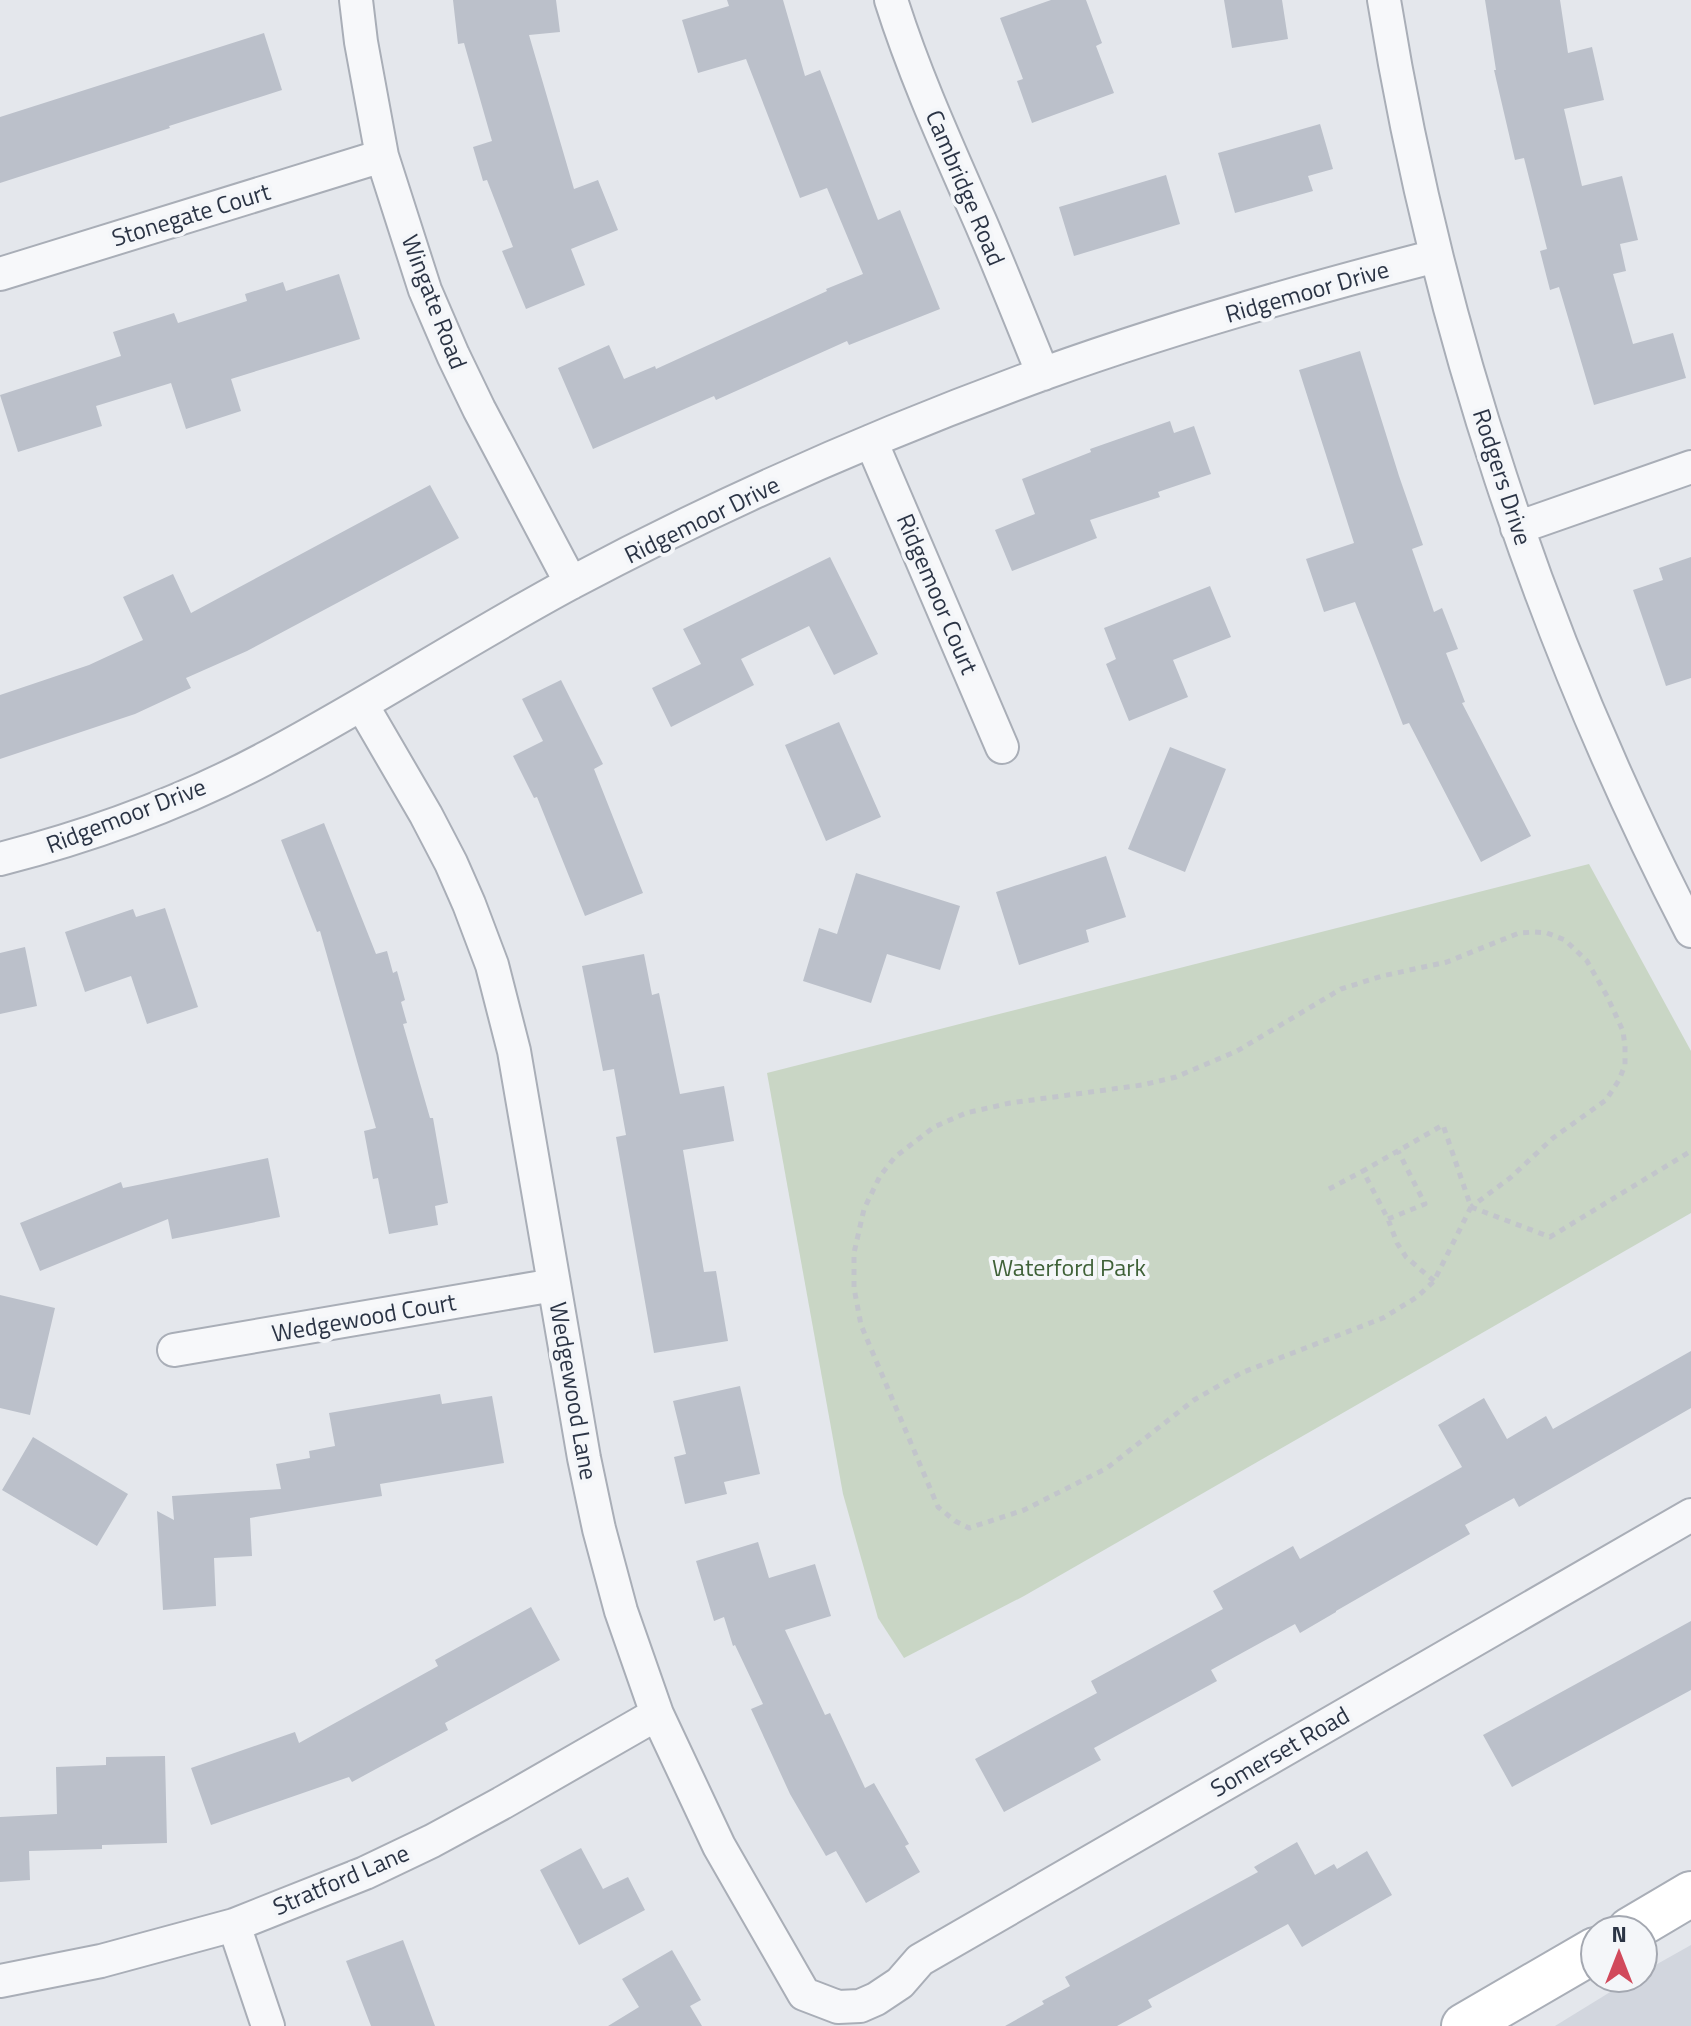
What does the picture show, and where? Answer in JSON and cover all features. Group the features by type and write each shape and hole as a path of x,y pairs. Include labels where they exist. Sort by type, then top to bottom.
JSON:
{"main road":[{"path":"1657,1914 1691,1894"},
{"path":"1464,2026 1579,1959"}],"street":[{"name":"Wingate Road","path":"356,0 382,156 425,290 479,409 571,583"},
{"name":"Cambridge Road","path":"891,0 905,47 1043,374"},
{"name":"Rodgers Drive","path":"1384,0 1436,256 1517,528 1605,750 1691,931"},
{"name":"Stonegate Court","path":"0,274 382,156"},
{"name":"Ridgemoor Drive","path":"0,859 124,821 262,760 571,583 714,512 871,441 1043,374 1174,330 1436,256"},
{"name":"Ridgemoor Court","path":"871,441 1002,747"},
{"path":"1517,528 1691,467"},
{"name":"Wedgewood Lane","path":"362,705 451,863 492,965 514,1051 599,1529 621,1611 657,1714 719,1846 804,1994 838,2007 860,2006 876,1999"},
{"name":"Wedgewood Court","path":"174,1350 554,1285"},
{"name":"Somerset Road","path":"876,1999 900,1983 920,1960 1691,1515"},
{"name":"Stratford Lane","path":"0,1981 101,1961 234,1925 365,1873 502,1803 657,1714"},
{"path":"234,1925 268,2026"}],"path":[{"path":"1519,933 1547,933 1565,940 1587,961 1623,1031 1625,1065 1606,1100 1553,1138 1510,1178 1471,1207 1434,1281 1417,1297 1383,1318 1241,1373 1194,1400 1107,1468 1024,1510 969,1528 938,1507 861,1325 854,1288 854,1253 864,1209 880,1176 895,1157 934,1127 966,1113 1010,1103 1142,1085 1176,1077 1237,1051 1341,989 1382,976 1447,962 1519,933"},
{"path":"1329,1189 1443,1125 1471,1207"},
{"path":"1388,1219 1425,1204 1397,1151"},
{"path":"1471,1207 1550,1237 1691,1151"},
{"path":"1363,1171 1406,1257 1434,1281"}],"shaded area":[{"path":"1691,1945 1691,2026 1555,2026 1607,1994 1659,1994 1659,1963"}],"green space":[{"name":"Waterford Park","path":"1589,864 1691,1051 1691,1213 1024,1596 904,1658 878,1618 843,1494 767,1073"}],"building":[{"path":"453,0 556,0 560,32 529,35 574,189 598,180 618,230 571,249 585,285 526,309 502,251 513,247 487,180 483,181 473,147 492,141 464,43 458,44"},
{"path":"727,0 783,0 805,76 820,70 878,220 900,210 940,309 849,345 847,341 716,400 714,396 593,449 558,368 609,345 624,379 655,366 656,369 863,274 827,188 800,198 746,59 698,73 682,20 729,6"},
{"path":"1051,0 1086,0 1102,43 1096,46 1114,93 1032,123 1017,81 1023,79 1000,18"},
{"path":"1224,0 1282,0 1288,39 1232,48"},
{"path":"1485,0 1560,0 1568,53 1592,47 1604,100 1564,109 1582,186 1622,176 1638,240 1620,244 1626,271 1613,274 1633,344 1673,333 1686,378 1594,405 1559,287 1550,290 1540,251 1547,249 1524,158 1515,160 1494,70"},
{"path":"264,33 282,90 0,183 0,117"},
{"path":"1320,124 1333,169 1308,176 1313,191 1235,213 1218,153"},
{"path":"1166,175 1180,224 1074,256 1059,207"},
{"path":"339,274 360,339 231,379 241,411 186,429 171,383 96,406 102,426 18,452 0,395 121,356 113,332 174,313 178,323 247,301 245,294 283,282 286,291"},
{"path":"1360,351 1423,545 1412,549 1434,612 1442,608 1458,649 1446,653 1465,702 1462,703 1531,836 1481,862 1409,723 1403,725 1355,602 1324,612 1306,559 1354,543 1299,370"},
{"path":"1170,421 1174,433 1194,426 1211,474 1158,492 1160,497 1090,520 1097,538 1012,571 995,530 1035,514 1022,479 1091,452 1090,449"},
{"path":"430,485 459,538 247,651 186,678 191,688 135,714 0,759 0,695 89,665 143,640 123,597 173,574 191,613"},
{"path":"830,557 878,654 834,675 809,626 741,659 754,685 671,727 652,688 701,664 683,629"},
{"path":"1691,557 1691,678 1666,686 1633,590 1663,580 1659,568"},
{"path":"1210,586 1231,637 1173,660 1188,697 1129,721 1106,664 1116,659 1104,628"},
{"path":"561,680 603,764 594,769 643,893 585,916 537,797 534,798 513,756 543,741 522,699"},
{"path":"839,722 881,817 826,841 785,745"},
{"path":"1170,747 1226,769 1185,872 1128,849"},
{"path":"324,823 376,954 387,951 393,973 397,971 405,1000 401,1002 407,1023 403,1024 430,1118 433,1118 448,1203 435,1206 438,1225 389,1234 378,1178 373,1179 364,1131 376,1128 320,931 317,932 281,840"},
{"path":"1106,856 1126,917 1086,930 1089,942 1019,965 996,892"},
{"path":"856,873 960,906 940,970 887,954 871,1003 803,981 819,928 837,934"},
{"path":"165,908 198,1007 147,1024 131,976 85,992 65,932 133,909 136,917"},
{"path":"25,947 37,1006 0,1014 0,953"},
{"path":"644,954 652,995 659,993 680,1094 724,1086 734,1141 683,1150 704,1272 716,1271 728,1341 654,1353 616,1137 626,1135 614,1069 603,1071 582,966"},
{"path":"268,1158 280,1217 172,1239 168,1219 40,1271 20,1223 121,1182 123,1188"},
{"path":"0,1295 55,1308 30,1415 0,1408"},
{"path":"1691,1351 1691,1408 1519,1507 1514,1498 1465,1525 1470,1534 1300,1633 1295,1624 1211,1670 1217,1681 1094,1748 1101,1760 1004,1812 975,1759 1097,1693 1091,1681 1223,1609 1213,1591 1293,1546 1300,1559 1462,1467 1438,1425 1484,1398 1507,1439 1546,1416 1553,1429"},
{"path":"740,1386 760,1474 724,1482 727,1494 685,1504 674,1457 686,1454 673,1401"},
{"path":"440,1394 442,1404 492,1396 504,1463 380,1484 382,1496 250,1518 252,1556 214,1558 216,1606 163,1610 157,1511 174,1520 172,1496 281,1489 276,1464 310,1458 309,1451 335,1446 329,1413"},
{"path":"33,1437 128,1494 97,1546 2,1490"},
{"path":"758,1542 769,1578 815,1564 831,1616 785,1630 825,1715 830,1713 865,1788 874,1783 909,1844 905,1846 920,1872 866,1903 836,1851 826,1856 790,1794 751,1709 763,1704 733,1646 724,1617 714,1621 696,1561"},
{"path":"531,1607 560,1660 445,1723 448,1730 352,1782 349,1777 211,1825 191,1768 295,1732 299,1743 438,1666 435,1660"},
{"path":"1691,1621 1691,1690 1512,1787 1483,1735"},
{"path":"165,1756 167,1843 29,1851 30,1880 0,1882 0,1817 57,1814 56,1767 106,1765 106,1757"},
{"path":"1297,1842 1315,1875 1334,1864 1337,1869 1367,1851 1392,1895 1302,1947 1288,1924 1148,2000 1152,2007 1117,2026 1005,2026 1070,1986 1065,1977 1258,1872 1254,1867"},
{"path":"581,1848 603,1889 628,1877 645,1910 579,1945 540,1870"},
{"path":"403,1940 435,2026 371,2026 346,1961"},
{"path":"672,1950 701,2000 690,2006 702,2026 608,2026 639,2007 622,1979"}]}
